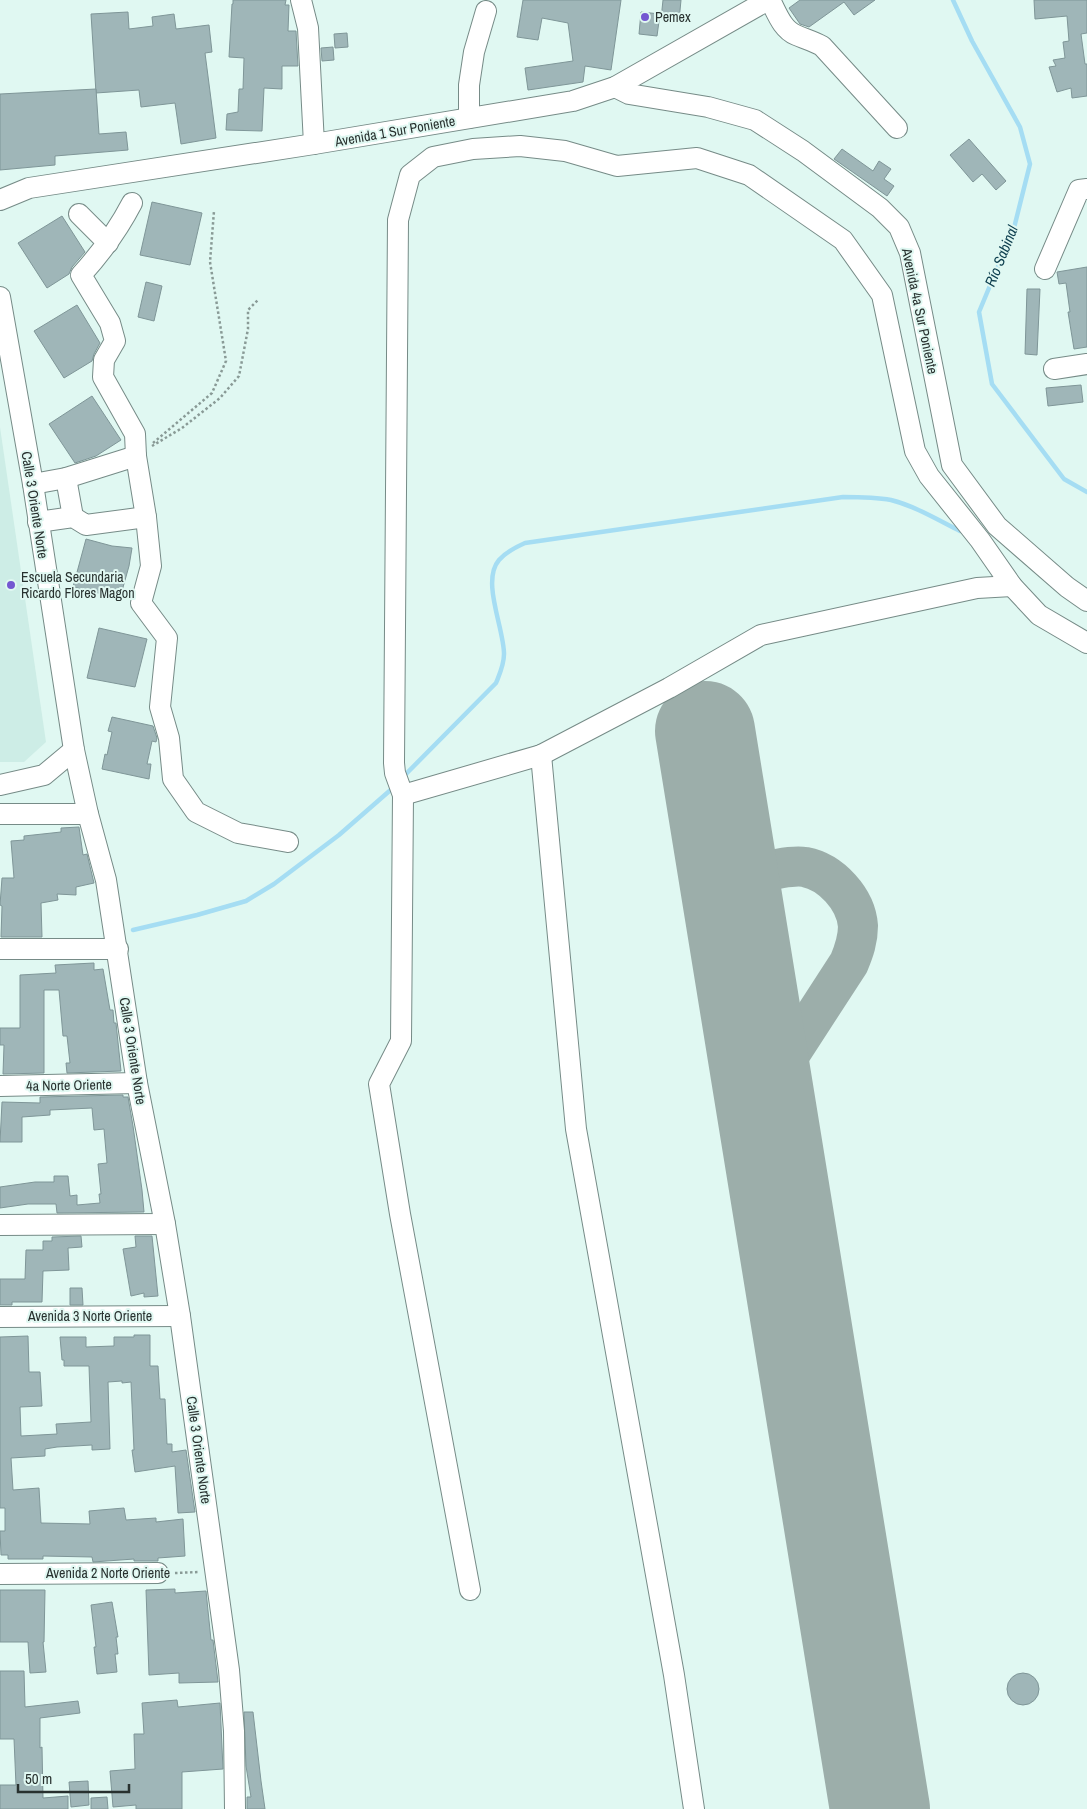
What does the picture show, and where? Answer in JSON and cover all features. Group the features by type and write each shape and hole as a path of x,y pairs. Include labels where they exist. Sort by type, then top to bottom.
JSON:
{"street":[{"path":"300,0 308,28 314,144"},
{"path":"769,0 786,28 795,35 822,46 897,128"},
{"name":"Avenida 1 Sur Poniente","path":"0,200 29,188 314,144 573,101 615,87 769,0"},
{"path":"469,118 469,85 474,52 486,11"},
{"name":"Avenida 4a Sur Poniente","path":"615,87 629,94 708,107 755,120 803,151 880,208 899,228 910,253 952,465 997,526 1067,587 1087,601"},
{"path":"470,1590 400,1214 380,1084 401,1042 398,220 410,175 433,157 474,149 520,146 565,152 617,166 697,158 749,176 843,240 882,295 915,451 929,476 980,540 1012,586 1039,615 1087,643"},
{"path":"1045,269 1079,190 1087,189"},
{"path":"132,203 108,243 81,275 110,323 116,341 104,360 103,378 135,434 136,456 146,517 151,566 142,603 167,638 160,707 169,738 173,779 196,812 238,833 288,842"},
{"path":"79,214 108,243"},
{"name":"Calle 3 Oriente Norte","path":"0,297 74,750 88,814 106,880 137,1083 165,1224 180,1316 229,1670 234,1731 235,1809"},
{"path":"1054,369 1087,364"},
{"path":"32,484 66,478 136,456"},
{"path":"66,478 73,517"},
{"path":"38,522 73,517 86,525 146,517"},
{"path":"400,786 541,755 669,688 761,635 977,588 1012,586"},
{"path":"0,785 44,775 74,750"},
{"path":"541,755 576,1129 674,1675 694,1809"},
{"path":"0,814 88,814"},
{"path":"0,950 118,949"},
{"name":"4a Norte Oriente","path":"0,1086 137,1083"},
{"path":"0,1225 165,1224"},
{"name":"Avenida 3 Norte Oriente","path":"0,1317 180,1316"},
{"name":"Avenida 2 Norte Oriente","path":"0,1574 158,1573"}],"path":[{"path":"136,456 212,393 226,361 210,262 214,211"},
{"path":"136,456 182,428 220,398 239,376 248,329 248,310 258,300"},
{"name":"Avenida 2 Norte Oriente","path":"158,1573 216,1572"}],"shaded area":[{"name":"Escuela Secundaria Ricardo Flores Magon","path":"0,427 46,742 24,762 0,762"}],"building":[{"path":"233,0 286,0 285,5 289,5 288,31 296,31 298,66 282,66 282,89 264,88 262,131 226,130 227,114 238,112 239,89 243,89 244,58 229,57"},
{"path":"523,0 621,0 611,70 585,66 583,82 528,90 525,68 573,61 568,23 542,18 538,40 517,37"},
{"path":"663,0 681,0 679,21 661,19"},
{"path":"800,0 875,0 854,15 844,2 809,27 800,24 789,8"},
{"path":"1034,0 1087,0 1087,33 1081,34 1085,64 1087,64 1087,96 1072,98 1071,88 1057,92 1049,67 1056,66 1053,60 1065,58 1063,42 1069,41 1067,16 1035,19"},
{"path":"128,12 129,29 153,26 152,17 174,14 176,29 209,25 212,52 205,53 216,138 181,144 175,103 141,107 139,90 96,93 91,14"},
{"path":"641,12 660,14 657,36 639,34"},
{"path":"347,33 348,47 335,48 334,34"},
{"path":"333,47 334,60 322,61 321,48"},
{"path":"96,89 99,134 126,132 128,150 55,156 55,165 0,170 0,94"},
{"path":"969,139 1006,181 996,190 982,174 973,182 950,155"},
{"path":"842,149 873,171 879,161 891,169 884,179 894,186 887,196 834,159"},
{"path":"152,202 202,213 190,265 140,255"},
{"path":"62,216 85,252 72,267 69,274 47,288 18,243"},
{"path":"1087,267 1087,347 1074,349 1068,312 1070,312 1066,283 1059,284 1057,272"},
{"path":"146,282 162,286 154,321 138,317"},
{"path":"1027,289 1040,289 1037,355 1025,354"},
{"path":"77,305 100,343 92,361 64,378 34,331"},
{"path":"1081,385 1083,402 1048,406 1046,388"},
{"path":"92,396 121,440 96,456 75,463 49,424"},
{"path":"86,539 112,546 132,548 120,598 73,587"},
{"path":"99,628 147,639 135,687 87,678"},
{"path":"112,717 153,726 157,738 156,742 152,741 147,764 151,764 149,779 102,769 112,732 108,731"},
{"path":"79,827 83,855 87,854 94,883 76,887 76,895 57,894 58,900 41,903 42,937 1,937 2,906 0,905 2,878 14,878 11,841 24,840 24,836 61,832 61,828"},
{"path":"94,963 94,970 103,969 110,1010 113,1010 114,1023 116,1023 121,1071 67,1073 66,1063 70,1063 67,1036 63,1036 59,990 44,990 44,1073 3,1074 4,1045 0,1045 0,1028 20,1028 20,975 56,973 55,965"},
{"path":"123,1095 123,1097 128,1097 144,1212 57,1213 56,1204 28,1204 0,1208 0,1187 35,1182 54,1182 54,1176 68,1176 70,1196 77,1195 77,1205 100,1203 98,1164 107,1163 104,1129 94,1130 92,1108 50,1110 50,1115 22,1117 22,1142 0,1142 2,1102 40,1103 40,1097"},
{"path":"81,1236 82,1247 68,1248 69,1270 43,1271 42,1302 12,1302 12,1305 0,1305 0,1279 25,1279 26,1250 43,1250 43,1241 52,1241 52,1237"},
{"path":"135,1236 152,1236 158,1296 144,1297 144,1293 131,1296 123,1249 136,1247"},
{"path":"70,1288 82,1288 83,1305 70,1305"},
{"path":"134,1335 150,1335 150,1366 158,1366 160,1399 165,1399 167,1444 172,1444 172,1452 186,1450 195,1512 178,1513 175,1466 135,1472 132,1450 134,1450 131,1382 108,1382 110,1449 92,1450 92,1445 57,1447 45,1449 45,1456 11,1458 13,1490 39,1488 41,1523 90,1524 89,1511 124,1508 126,1520 156,1518 156,1522 183,1519 185,1556 158,1558 158,1561 134,1561 134,1559 93,1562 92,1557 43,1556 43,1559 8,1559 8,1555 1,1555 0,1531 5,1531 5,1508 0,1508 0,1337 28,1336 29,1372 40,1372 42,1406 20,1407 21,1436 57,1434 56,1424 91,1422 89,1366 64,1366 60,1337 86,1337 86,1347 114,1346 114,1337 134,1337"},
{"path":"175,1589 175,1593 206,1591 218,1682 179,1683 179,1673 149,1675 146,1590"},
{"path":"0,1590 45,1590 43,1642 46,1672 30,1673 28,1642 0,1642"},
{"path":"112,1602 118,1637 116,1637 118,1654 115,1654 117,1672 97,1674 91,1605"},
{"path":"0,1671 24,1671 25,1707 78,1701 80,1713 40,1718 43,1798 68,1796 68,1809 0,1809 0,1785 16,1785 14,1739 0,1739"},
{"path":"1023,1673 1029,1674 1034,1678 1038,1683 1038,1695 1034,1700 1029,1704 1023,1705 1017,1704 1012,1700 1008,1695 1007,1689 1008,1683 1012,1678 1017,1674"},
{"path":"177,1700 178,1707 220,1703 223,1769 182,1772 182,1809 136,1809 136,1805 113,1807 110,1771 135,1769 134,1734 144,1734 142,1703"},
{"path":"244,1712 253,1712 265,1809 247,1809 247,1797 251,1797 246,1766"},
{"path":"88,1781 89,1805 71,1807 69,1782"},
{"path":"107,1797 108,1809 91,1809 91,1798"}],"waterway":[{"name":"Río Sabinal","path":"953,0 972,41 1020,127 1030,164 1014,228 979,312 992,384 1064,479 1087,492"},
{"path":"402,778 496,683 503,665 504,654 493,592 492,580 494,569 499,560 525,543 843,497 891,500 918,510 960,531"},
{"path":"133,930 246,901 274,884 339,835 394,787"}],"taxiway":[{"path":"729,880 788,867 805,867 815,870 833,881 847,897 853,906 858,926 855,945 849,963 764,1094"}],"runway":[{"path":"705,731 880,1809"}],"place":[{"name":"Pemex","path":"645,17"},
{"name":"Escuela Secundaria Ricardo Flores Magon","path":"11,585"}]}
